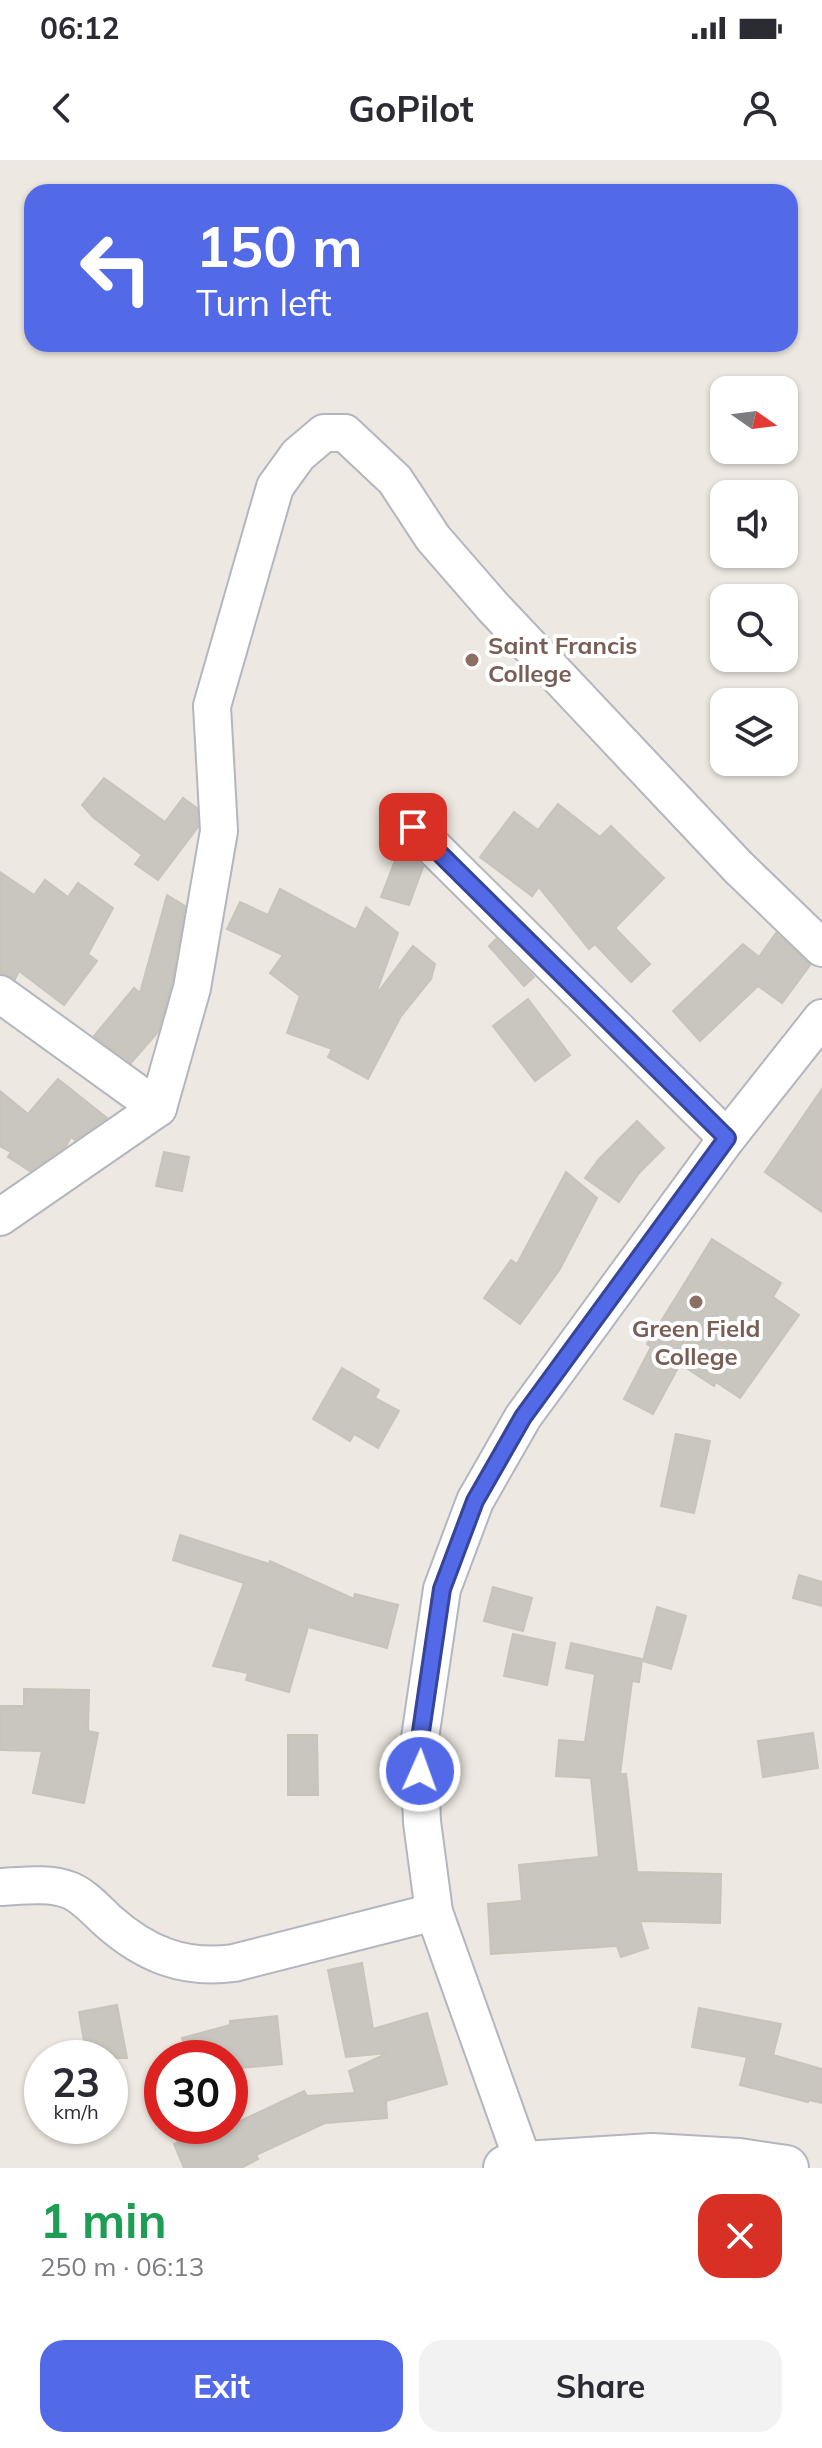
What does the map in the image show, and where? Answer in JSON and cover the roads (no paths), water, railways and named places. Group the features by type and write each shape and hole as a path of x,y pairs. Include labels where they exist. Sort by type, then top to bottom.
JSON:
{"main road":[{"path":"515,2166 652,2156 739,2161 786,2168"}],"street":[{"path":"0,1217 158,1108 192,988 219,831 212,706 275,487 298,455 324,433 345,433 395,480 433,538 493,607 738,867 822,948"},
{"path":"413,827 727,1138"},
{"path":"0,994 158,1108"},
{"path":"515,2166 434,1912 422,1822 419,1745 442,1589 475,1501 523,1417 727,1138 822,1018"},
{"path":"0,1887 34,1886 69,1890 147,1949 206,1967 234,1963 434,1912"}],"place":[{"name":"Saint Francis College","path":"472,660"},
{"name":"Green Field College","path":"696,1302"}]}
